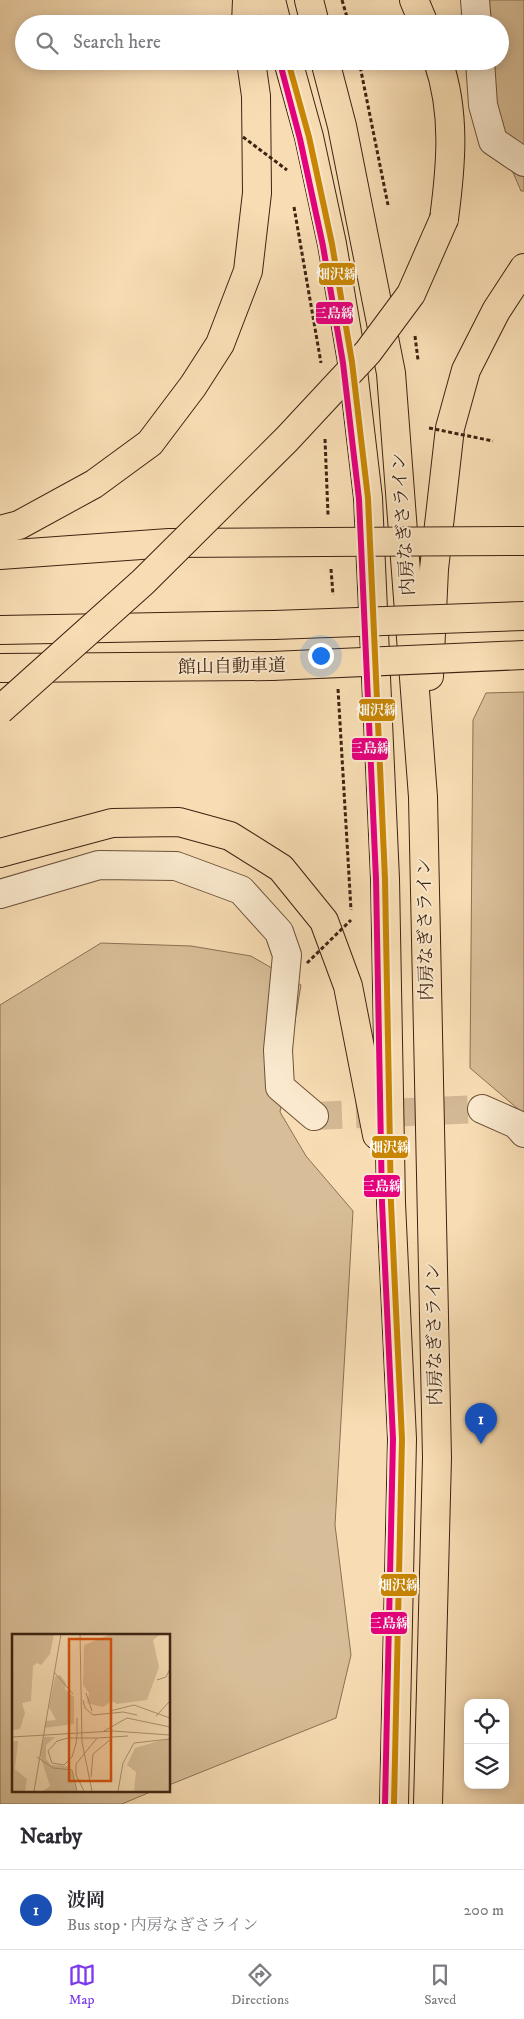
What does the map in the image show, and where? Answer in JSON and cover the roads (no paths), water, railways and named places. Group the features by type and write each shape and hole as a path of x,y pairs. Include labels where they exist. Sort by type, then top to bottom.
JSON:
{"highway":[{"path":"246,15 247,0"},
{"path":"271,0 275,15"},
{"path":"308,0 312,15"},
{"path":"414,0 420,15"},
{"path":"0,530 20,525 94,484 150,442 193,386 220,344 248,270 257,193 256,96 252,70"},
{"name":"内房なぎさライン","path":"290,70 309,137 332,244 352,362 368,498 385,879 391,1203 402,1439 394,1804"},
{"name":"内房なぎさライン","path":"327,70 342,126 391,373 423,797 437,1458 428,1804"},
{"path":"0,710 143,582 288,439 368,352 411,294 444,219 451,164 450,121 441,70"},
{"path":"423,797 434,569 450,428 466,370 496,311 524,268"},
{"path":"0,555 169,543 524,541"},
{"path":"0,630 274,625 524,616"},
{"name":"館山自動車道","path":"0,668 272,666 524,655"},
{"path":"0,853 112,823 179,822 230,836 281,868 324,921 348,986 391,1203"}],"street":[{"path":"475,0 476,15"},
{"path":"481,70 483,105 493,141 524,162"},
{"path":"0,894 99,865 176,866 242,890 279,932 287,955 278,1050 280,1087 314,1116"},
{"path":"482,1109 516,1124 524,1133"}],"tunnel":[{"path":"314,1116 482,1109"}],"place":[{"name":"波岡","path":"481,1444"}]}
